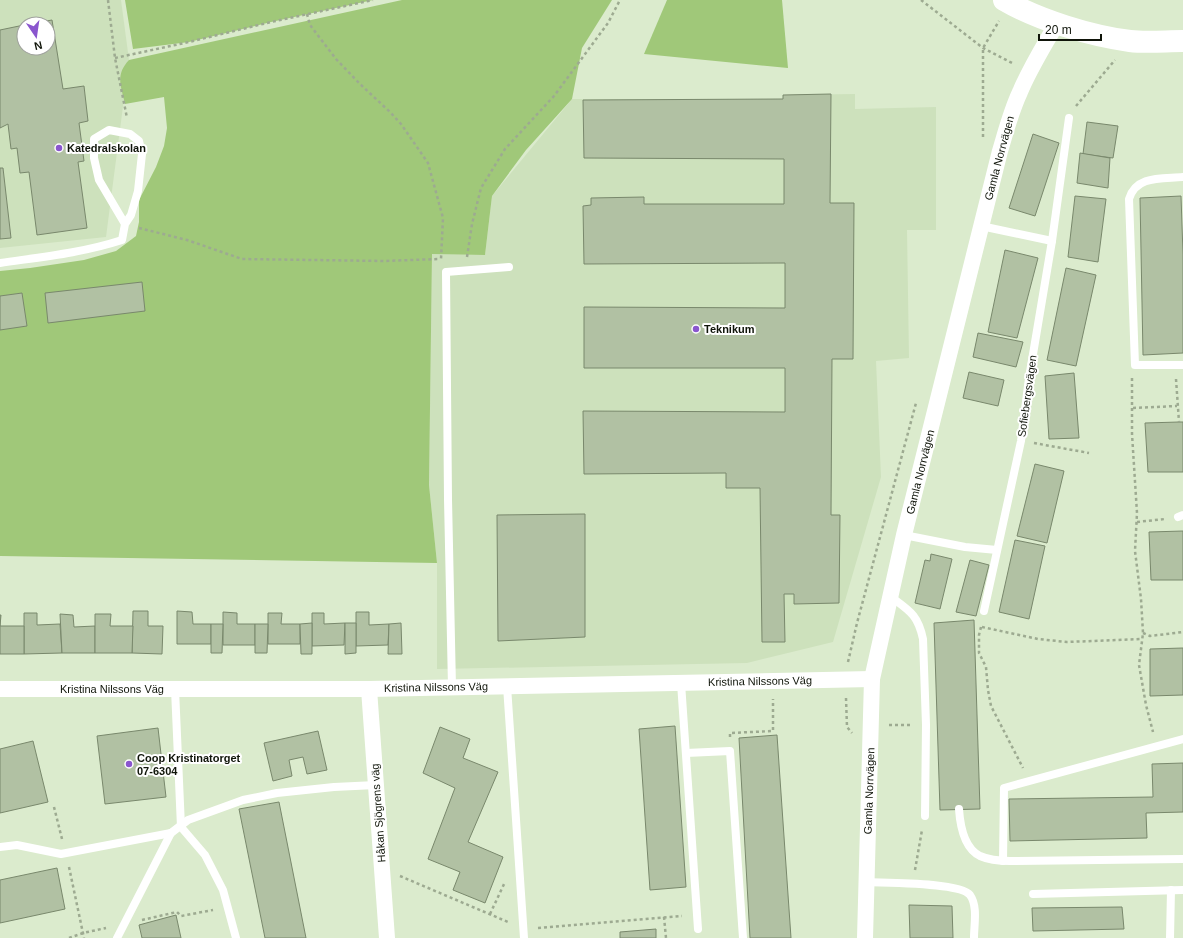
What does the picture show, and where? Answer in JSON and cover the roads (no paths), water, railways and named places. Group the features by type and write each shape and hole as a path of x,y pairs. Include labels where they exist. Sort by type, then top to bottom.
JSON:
{"street":[{"path":"1007,2 1057,23 1093,33 1131,41 1183,42"},
{"name":"Gamla Norrvägen","path":"865,938 872,679 904,535 1000,151 1012,111 1029,72 1057,23"},
{"name":"Kristina Nilssons Väg","path":"0,689 369,689 872,679"},
{"name":"Håkan Sjögrens väg","path":"369,689 387,938"}],"lane":[{"name":"Sofiebergsvägen","path":"984,611 1021,441 1029,378 1052,241 1069,118"},
{"path":"0,263 79,252 122,240 125,224 131,215 136,197 141,170 142,154 139,141 130,134 109,130 94,139 94,158 99,180 125,224"},
{"path":"1180,365 1135,365 1129,199 1131,191 1145,181 1183,177"},
{"path":"982,226 1052,241"},
{"path":"452,687 448,507 446,272 509,267"},
{"path":"904,535 964,546 997,550"},
{"path":"891,597 912,612 921,628 924,639 926,726 925,816"},
{"path":"681,683 698,929"},
{"path":"507,686 524,938"},
{"path":"175,689 181,826 205,855 223,890 236,938"},
{"path":"1003,861 1004,788 1183,739"},
{"path":"686,754 730,751 743,938"},
{"path":"117,938 172,833 188,820 243,800 277,793 334,787 376,785"},
{"path":"959,809 960,821 970,847 978,855 993,860 1183,859"},
{"path":"0,847 17,845 60,854 172,833"},
{"path":"866,882 939,884 958,888 969,894 974,903 974,938"},
{"path":"1170,938 1172,890"},
{"path":"1033,894 1183,890"}],"place":[{"name":"Katedralskolan","path":"59,148"},
{"name":"Teknikum","path":"696,329"},
{"name":"Coop Kristinatorget 07-6304","path":"129,764"}]}
